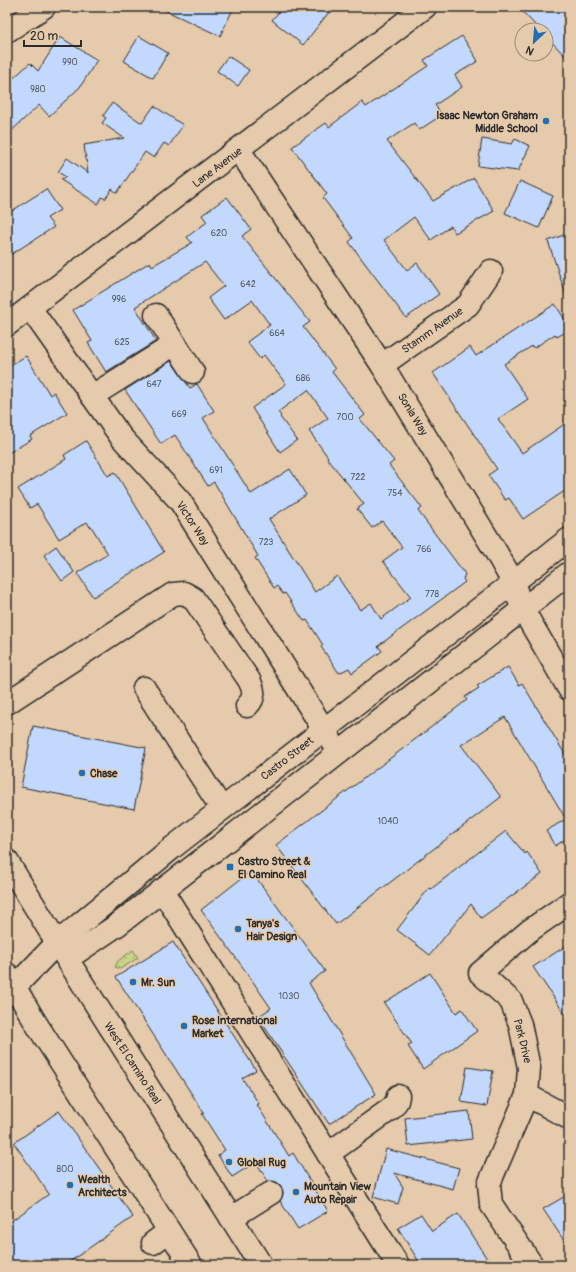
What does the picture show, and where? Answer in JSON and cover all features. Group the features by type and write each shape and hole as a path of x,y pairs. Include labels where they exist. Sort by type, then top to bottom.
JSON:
{"street":[{"path":"8,29 44,7"},
{"name":"Lane Avenue","path":"7,325 240,150 425,7"},
{"name":"Sonia Way","path":"240,150 382,365 496,552 512,582 522,608 569,689"},
{"name":"Stamm Avenue","path":"382,365 468,304 491,272"},
{"name":"Victor Way","path":"30,308 121,437 180,501 338,752"},
{"path":"156,315 193,372"},
{"path":"92,396 175,344"},
{"name":"Castro Street","path":"10,986 62,951 222,810 569,539"},
{"name":"Castro Street","path":"62,951 110,930 522,608 569,573"},
{"path":"7,703 173,594 184,592 193,598 249,680 254,690 253,700 247,706"},
{"path":"144,688 222,810"},
{"name":"West El Camino Real","path":"7,861 62,951 261,1265"},
{"path":"162,890 398,1265"},
{"name":"Park Drive","path":"532,1265 491,1204 489,1184 527,1095 529,1068 520,1024 511,1001 480,973 529,931 569,903"},
{"path":"10,986 161,1237 191,1265"},
{"path":"527,1095 569,1118"},
{"path":"328,1154 392,1108 397,1101 398,1096"},
{"path":"231,1218 271,1193"}],"green space":[{"path":"133,950 138,958 120,969 115,967 118,961"}],"building":[{"path":"158,7 234,7 220,36"},
{"path":"283,7 333,7 303,45 272,20"},
{"path":"518,7 569,7 569,60 554,44 554,22 532,22"},
{"path":"139,36 168,53 153,78 124,61"},
{"path":"462,36 478,61 455,75 462,87 435,105 442,115 419,130 414,123 387,141 433,201 474,178 494,211 455,233 451,226 431,240 414,217 384,240 407,270 417,263 439,294 406,318 349,242 353,238 323,198 327,194 292,147 326,123 329,127 362,102 366,107 428,66 424,60"},
{"path":"60,37 97,60 80,87 49,116 39,105 7,135 7,84 30,63 38,71"},
{"path":"228,56 249,70 238,86 217,71"},
{"path":"112,103 142,123 154,106 183,125 169,146 164,143 154,158 145,152 117,193 112,189 105,199 102,197 98,204 61,180 66,177 58,172 67,158 88,173 84,145 124,138 102,123 106,118 103,116"},
{"path":"482,139 512,144 515,139 530,146 518,171 478,166"},
{"path":"520,181 553,196 539,228 505,213"},
{"path":"46,189 60,210 47,218 54,227 7,257 7,214"},
{"path":"227,197 251,229 242,236 310,322 303,327 335,369 332,372 365,415 360,419 394,461 389,465 422,508 418,511 465,574 463,579 465,582 378,646 382,651 352,673 349,668 339,673 321,647 323,645 307,620 304,621 285,593 283,594 277,586 274,588 255,558 258,556 214,482 208,486 175,435 161,444 125,390 171,361 190,388 197,384 214,411 203,418 251,494 290,469 306,495 269,519 315,592 337,576 360,610 371,603 381,619 411,597 383,561 402,547 382,521 372,528 357,509 364,504 327,458 328,457 309,431 328,418 308,390 278,412 297,440 280,452 252,408 286,384 264,355 260,359 247,342 270,325 252,300 224,320 208,298 224,286 205,262 135,307 156,341 106,372 88,343 92,341 73,310 150,262 152,266 192,243 187,237 207,222 202,215"},
{"path":"569,233 569,295 566,295 548,241"},
{"path":"555,304 569,326 569,330 557,337 555,334 534,348 532,346 504,364 528,399 498,419 522,453 569,421 569,488 523,519 509,498 505,500 488,475 497,469 433,373 470,347 476,356"},
{"path":"26,356 50,395 54,392 67,413 30,436 32,439 7,454 7,367"},
{"path":"86,441 108,476 115,472 164,552 93,597 77,573 108,554 91,526 90,527 87,522 59,539 37,504 30,508 18,489 66,459 64,455"},
{"path":"56,546 74,572 62,581 44,555"},
{"path":"508,667 519,685 522,683 569,761 569,837 555,846 546,831 566,819 505,717 461,745 501,797 336,924 276,845 467,700 465,697 479,688 477,686"},
{"name":"Chase","path":"33,726 146,748 134,809 21,787"},
{"path":"506,831 525,854 527,852 542,874 481,918 471,904 430,955 397,930 429,888 431,889"},
{"path":"251,871 325,971 309,983 376,1094 329,1124 258,1017 271,1008 201,910"},
{"path":"173,942 256,1070 242,1078 259,1104 257,1105 289,1156 293,1153 328,1211 298,1229 280,1201 283,1193 281,1186 276,1182 268,1181 256,1162 232,1177 218,1155 225,1150 202,1114 204,1113 116,977"},
{"path":"569,944 569,1020 533,967"},
{"path":"430,973 456,1013 462,1009 477,1031 423,1069 408,1046 412,1044 384,1003"},
{"path":"467,1067 493,1071 487,1106 461,1102"},
{"path":"59,1111 133,1217 65,1265 7,1265 7,1224 49,1194 14,1143"},
{"path":"469,1111 472,1139 408,1146 405,1118"},
{"path":"386,1149 459,1168 453,1189 394,1173 403,1187 398,1204 373,1197"},
{"path":"569,1194 569,1248 543,1209"},
{"path":"421,1214 432,1231 458,1214 491,1265 421,1265 398,1228"}],"place":[{"name":"Isaac Newton Graham Middle School","path":"546,121"},
{"name":"Chase","path":"82,773"},
{"name":"Castro Street & El Camino Real","path":"230,867"},
{"name":"Tanya's Hair Design","path":"238,929"},
{"name":"Mr. Sun","path":"133,982"},
{"name":"Rose International Market","path":"184,1026"},
{"name":"Global Rug","path":"229,1162"},
{"name":"Wealth Architects","path":"70,1185"},
{"name":"Mountain View Auto Repair","path":"296,1192"}]}
